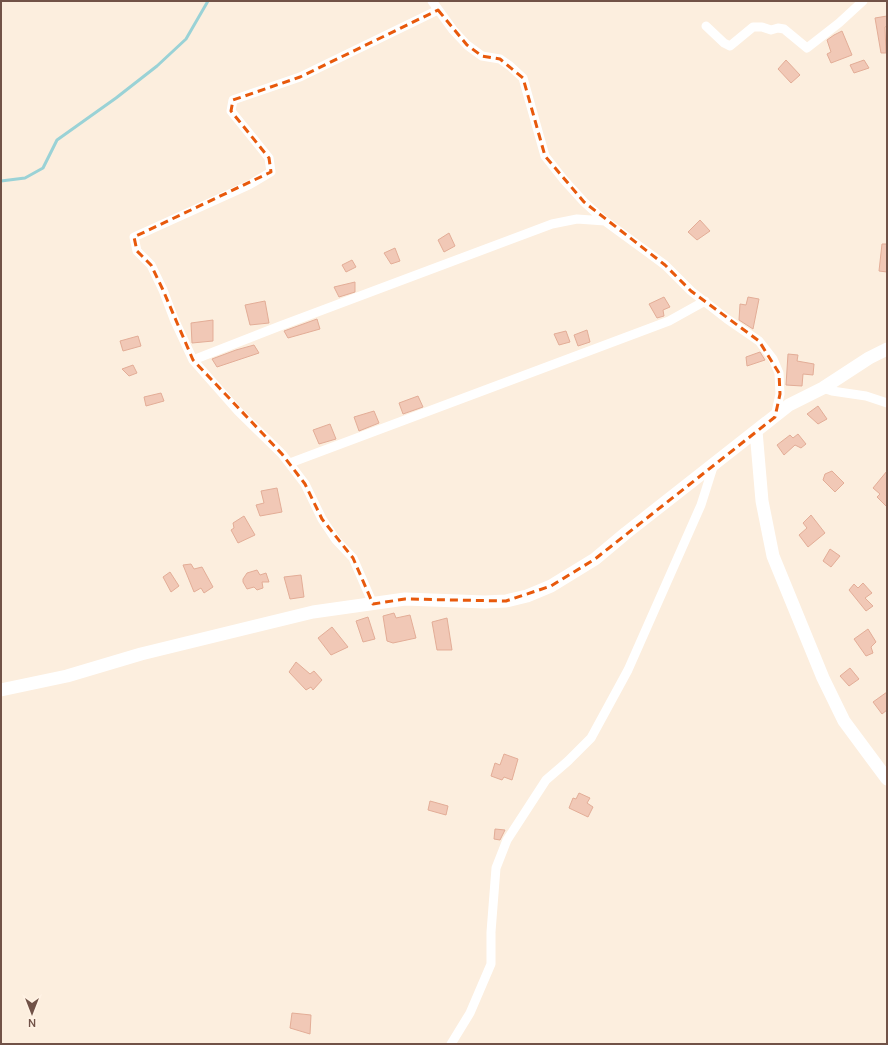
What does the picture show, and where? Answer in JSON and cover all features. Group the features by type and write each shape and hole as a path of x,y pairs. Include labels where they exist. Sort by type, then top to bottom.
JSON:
{"main road":[{"path":"1,690 67,676 141,654 313,612 405,599 485,602 506,601 527,596 552,586 595,559 775,416 823,388 869,358 887,349"},
{"path":"756,431 762,501 773,556 823,678 844,721 887,779"}],"street":[{"path":"432,1 453,30 467,45 482,56 500,59 523,78 545,156 584,202 605,221 665,265 691,291 727,319 759,341 773,359 779,373 780,394 775,416"},
{"path":"706,26 724,43 730,46 750,29 757,27 771,30 778,28 784,29 808,48 839,23 862,1"},
{"path":"373,604 353,558 336,540 322,519 305,484 290,463 238,411 193,360 174,319 164,290 151,265 137,251 134,237 249,185 271,172 269,158 231,111 233,100 300,77 438,10"},
{"path":"193,360 316,312 552,224 577,219 605,221"},
{"path":"290,463 669,321 705,302"},
{"path":"823,388 832,391 866,396 887,404"},
{"path":"451,1044 470,1013 491,964 491,932 496,868 507,840 546,780 591,738 628,670 701,505 714,464"}],"highlighted area":[{"path":"438,10 467,45 482,56 500,59 523,78 545,156 584,202 665,265 691,291 759,341 779,373 780,394 775,417 595,559 551,586 506,601 405,599 373,604 353,558 322,519 305,484 282,454 193,360 151,265 137,251 134,237 271,172 269,158 231,111 233,100 300,77"}],"building":[{"path":"887,16 887,26 885,27 886,53 881,53 875,18"},
{"path":"842,31 852,55 831,63 827,54 831,52 827,40"},
{"path":"786,60 800,75 791,83 778,69"},
{"path":"864,60 869,68 854,73 850,65"},
{"path":"700,220 710,231 697,240 688,232"},
{"path":"449,233 455,246 444,252 438,240"},
{"path":"882,244 887,244 887,272 879,271"},
{"path":"395,248 400,261 391,264 384,253"},
{"path":"352,260 356,267 346,272 342,265"},
{"path":"355,282 355,292 339,297 334,287"},
{"path":"664,297 670,307 663,310 664,316 657,318 649,304"},
{"path":"748,297 759,299 753,329 739,320 740,304 746,305"},
{"path":"265,301 269,323 250,325 245,305"},
{"path":"317,319 320,329 288,338 284,331"},
{"path":"213,320 213,341 192,343 191,323"},
{"path":"587,330 590,342 578,346 574,335"},
{"path":"566,331 570,342 559,345 554,334"},
{"path":"138,336 141,346 123,351 120,341"},
{"path":"254,345 259,353 217,367 212,359 236,350"},
{"path":"760,352 765,360 747,366 746,357"},
{"path":"788,354 798,355 797,361 814,364 813,375 803,374 802,386 786,385"},
{"path":"133,365 137,373 129,376 122,369"},
{"path":"161,393 164,401 146,406 144,397"},
{"path":"418,396 423,407 403,414 399,403"},
{"path":"818,406 827,419 818,424 807,414"},
{"path":"374,411 379,423 359,431 354,417"},
{"path":"330,424 336,439 319,444 313,430"},
{"path":"798,434 806,444 801,448 795,445 784,455 777,445 790,435 793,438"},
{"path":"832,471 844,483 835,492 823,480 825,474"},
{"path":"887,471 887,507 877,497 880,494 873,488"},
{"path":"277,488 282,512 260,516 256,505 264,503 261,491"},
{"path":"811,515 825,533 808,547 799,535 807,528 803,523"},
{"path":"244,516 255,535 238,543 231,530 234,528 233,523"},
{"path":"830,549 840,556 831,567 823,561"},
{"path":"191,564 194,569 202,567 213,587 204,593 201,588 194,592 183,565"},
{"path":"257,570 260,575 266,573 269,582 262,582 263,588 257,590 254,587 247,589 243,579 247,573"},
{"path":"170,572 179,586 171,592 163,577"},
{"path":"301,575 304,597 290,599 284,577"},
{"path":"863,583 872,593 865,598 873,606 866,611 849,590 854,584 858,588"},
{"path":"394,613 396,618 410,615 416,638 393,643 387,641 383,616"},
{"path":"368,617 375,639 363,642 356,621"},
{"path":"447,618 452,650 437,650 432,622"},
{"path":"332,627 348,647 331,655 318,638"},
{"path":"868,629 876,642 871,647 873,653 866,656 854,639"},
{"path":"296,662 310,674 314,671 322,680 313,690 311,687 306,690 289,672"},
{"path":"850,668 859,679 849,686 840,676"},
{"path":"887,692 887,710 882,714 873,702"},
{"path":"504,754 518,759 512,780 504,777 502,780 491,776 495,763 500,765"},
{"path":"579,793 590,798 587,803 593,807 588,817 569,808 573,798 576,799"},
{"path":"430,801 448,806 446,815 428,810"},
{"path":"495,829 505,830 500,840 494,839"},
{"path":"292,1013 311,1015 310,1034 290,1028"}],"waterway":[{"path":"1,181 25,178 43,168 57,140 116,98 157,66 186,39 208,1"}]}
